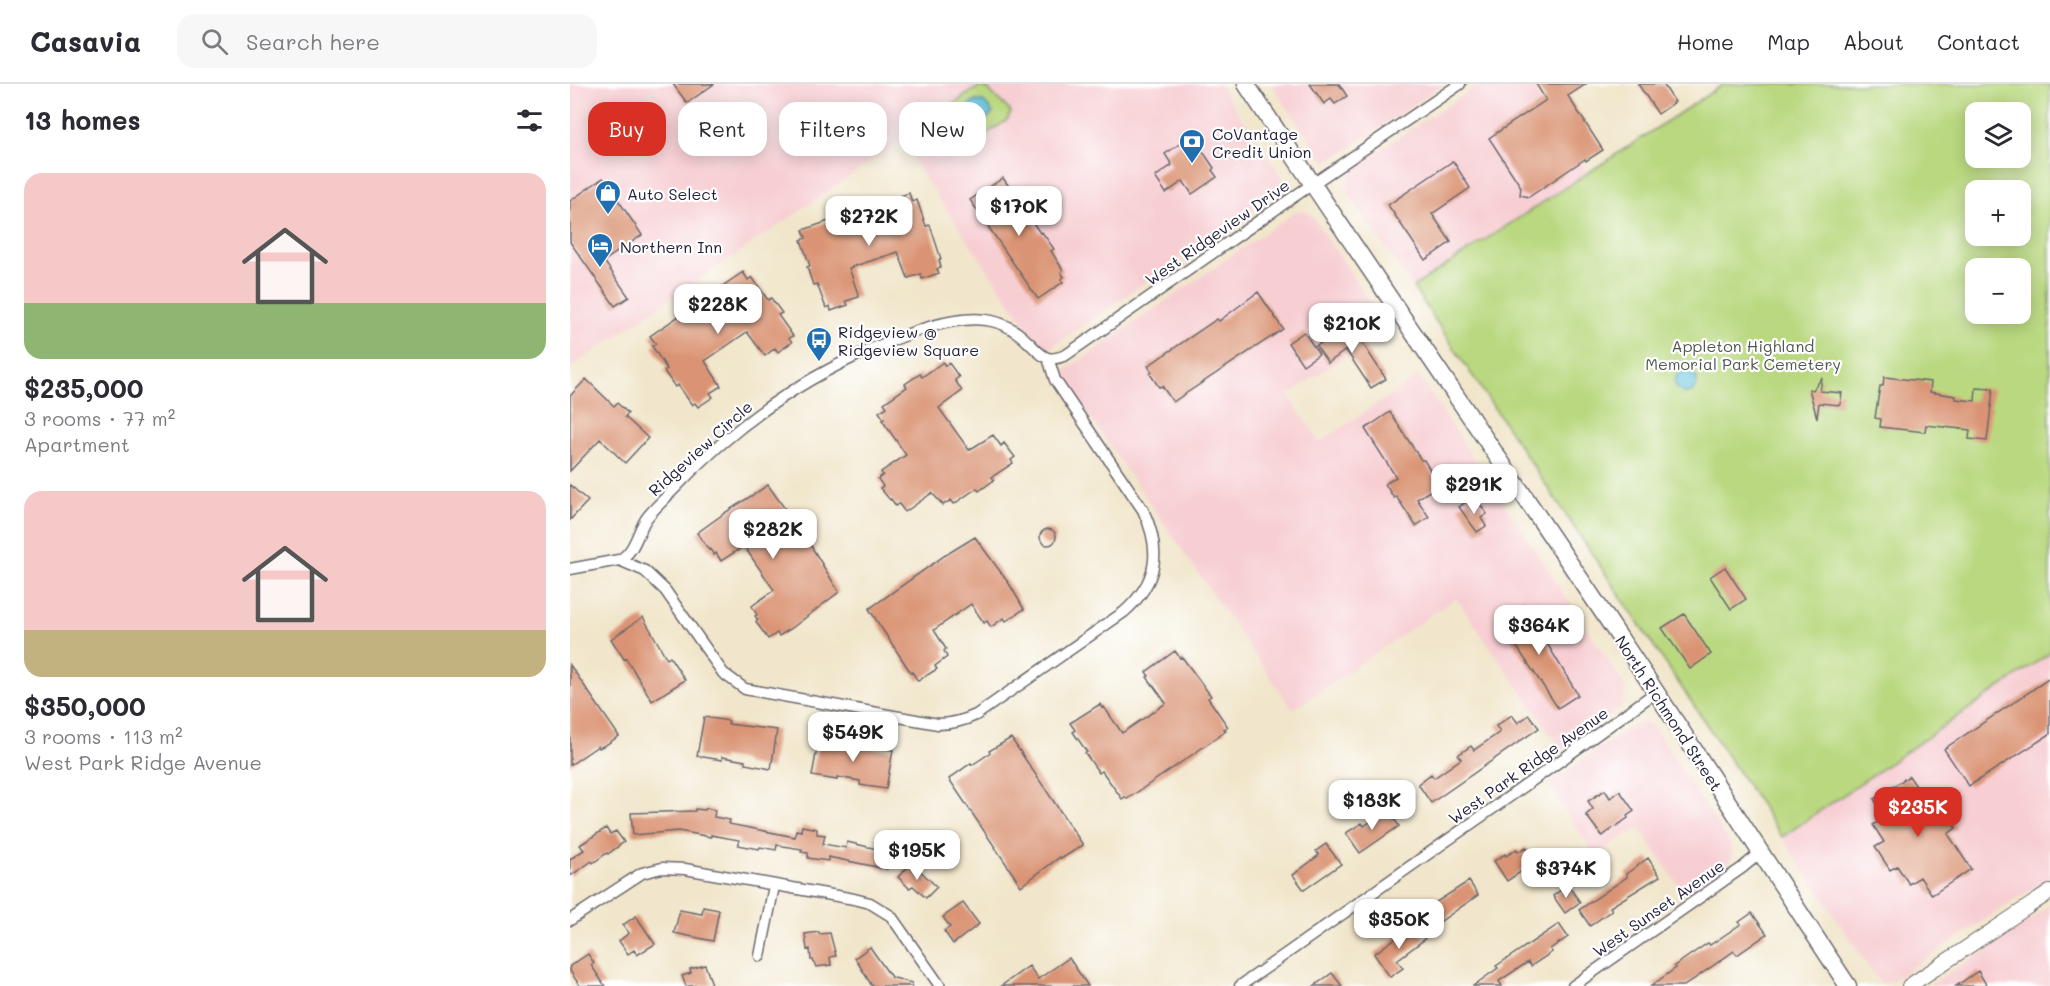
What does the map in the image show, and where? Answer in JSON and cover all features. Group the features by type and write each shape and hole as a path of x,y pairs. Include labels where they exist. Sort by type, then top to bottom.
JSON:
{"main road":[{"name":"North Richmond Street","path":"1246,84 1656,692 1848,986"}],"street":[{"name":"West Ridgeview Drive","path":"1048,358 1060,358 1072,352 1312,184 1460,84"},
{"name":"Ridgeview Circle","path":"619,560 629,553 650,514 679,483 720,446 772,404 835,366 906,336 948,322 967,319 984,319 1006,325 1048,358"},
{"path":"570,569 619,560 645,571 659,582 674,601 714,663 728,678 745,689 930,723 952,724 966,720 1128,608 1147,586 1155,560 1152,528 1143,510 1055,380 1048,358"},
{"name":"West Park Ridge Avenue","path":"1240,986 1656,692"},
{"name":"West Sunset Avenue","path":"1573,986 1760,854"},
{"path":"570,920 642,873 662,868 685,869 854,899 870,903 891,916 940,986"},
{"path":"760,956 774,886"},
{"path":"1909,986 2050,892"}],"shaded area":[{"path":"570,84 1219,84 1287,185 1044,352 910,156 986,156 986,102 899,102 899,143 887,151 887,102 779,102 779,156 880,156 570,368"},
{"path":"1271,84 1444,84 1336,157 1324,162"},
{"path":"1480,84 1531,84 1588,173 1413,287 1347,192 1350,169"},
{"path":"1304,211 1312,216 1387,328 1288,395 1320,442 1419,376 1625,686 1624,702 1620,708 1562,750 1456,598 1293,710 1060,374 1295,212"},
{"path":"2050,653 2050,877 1893,980 1882,983 1876,978 1782,837"},
{"path":"1641,722 1650,724 1655,729 1730,843 1732,855 1726,868 1687,898 1639,827 1595,855 1547,784"},
{"path":"2050,905 2050,986 1929,986 1988,948"}],"green space":[{"name":"Appleton Highland Memorial Park Cemetery","path":"1724,84 2050,84 2050,653 1782,837 1413,287"},
{"path":"982,86 1011,112 1007,120 986,134 986,119 992,113 986,102 956,102"}],"water":[{"path":"986,104 988,106 993,113 986,120"},
{"path":"1686,371 1694,374 1697,382 1694,390 1686,393 1678,390 1675,382 1678,374"}],"building":[{"path":"673,84 714,84 688,102"},
{"path":"1310,84 1339,84 1347,96 1335,104 1331,99 1324,104"},
{"path":"1536,84 1586,84 1568,96 1603,150 1586,161 1585,159 1529,197 1520,195 1521,187 1489,138 1546,100"},
{"path":"1638,84 1663,84 1675,102 1658,114"},
{"name":"CoVantage Credit Union","path":"1190,137 1194,143 1196,141 1214,168 1212,170 1217,177 1192,194 1183,181 1166,193 1155,177 1172,165 1165,154"},
{"path":"1453,161 1470,188 1432,214 1451,242 1425,260 1388,205"},
{"path":"603,178 642,235 604,261 629,297 615,306 570,242 570,201"},
{"path":"1003,178 1010,188 1012,186 1024,204 1021,206 1054,249 1051,251 1063,270 1061,272 1064,277 1061,279 1063,282 1038,299 970,200"},
{"path":"909,193 912,202 917,200 926,226 930,225 941,259 939,260 941,267 937,269 939,273 922,279 921,274 908,278 898,252 849,268 859,297 846,301 848,305 831,311 830,306 826,308 817,284 813,285 807,267 810,266 801,240 806,238 803,230"},
{"path":"743,272 748,280 752,277 768,300 771,298 782,313 778,315 793,336 789,338 792,342 778,352 775,348 765,356 747,332 705,361 721,386 710,393 713,397 698,407 695,403 692,405 678,385 675,387 664,371 667,369 652,346 656,344 650,336"},
{"path":"1258,292 1283,329 1173,402 1162,386 1159,387 1150,374 1152,372 1148,366 1217,319 1219,321"},
{"path":"1350,324 1386,379 1371,388 1346,350 1328,363 1316,346"},
{"path":"1304,332 1319,354 1303,365 1288,343"},
{"path":"943,362 945,366 949,363 959,377 955,380 962,391 939,408 969,450 993,435 1001,446 1004,443 1015,457 1011,460 1013,463 992,477 994,480 979,491 977,488 954,504 951,500 943,505 932,493 905,512 899,504 896,506 880,488 883,486 878,479 883,475 881,472 906,455 879,412 887,407 884,403 907,387 905,384 920,374 922,377"},
{"path":"1884,377 1931,382 1930,392 1956,396 1956,399 1975,401 1976,388 1993,389 1987,441 1969,439 1970,430 1926,425 1925,432 1880,427 1881,419 1875,418 1880,386 1883,386"},
{"path":"1822,378 1820,391 1842,393 1840,405 1819,403 1817,418 1809,389 1813,390"},
{"path":"586,379 614,406 617,403 628,413 625,417 648,438 625,463 600,439 570,471 570,396"},
{"path":"1390,412 1439,485 1417,499 1429,517 1416,526 1385,484 1396,477 1365,429"},
{"path":"570,485 588,501 570,520"},
{"path":"768,485 808,541 839,592 792,628 779,636 777,633 768,639 756,622 758,620 755,616 757,615 752,606 774,590 744,546 721,561 716,553 714,555 709,550 697,533"},
{"path":"1469,500 1474,508 1480,504 1487,514 1481,518 1486,526 1477,532 1459,507"},
{"path":"1048,529 1056,537 1048,545 1040,537"},
{"path":"975,537 1010,585 1024,609 1006,621 1004,618 991,627 987,621 984,623 971,604 934,630 946,649 944,651 947,657 935,666 937,669 918,681 869,609"},
{"path":"1725,567 1746,599 1731,609 1710,577"},
{"path":"1524,605 1578,695 1558,708 1500,622"},
{"path":"1684,614 1711,654 1690,669 1662,628"},
{"path":"643,617 667,659 670,657 685,680 652,701 626,658 624,659 611,639"},
{"path":"1175,651 1211,696 1208,698 1228,727 1224,729 1226,731 1189,757 1127,799 1125,797 1122,799 1102,771 1099,773 1085,753 1087,752 1073,732 1075,730 1070,723 1100,704 1122,733 1166,703 1147,677 1149,676 1146,672"},
{"path":"570,665 619,736 599,748 598,746 570,765"},
{"path":"2050,678 2050,734 1969,786 1944,749"},
{"path":"1512,715 1518,723 1529,715 1539,728 1431,803 1418,784 1431,774 1434,778 1461,759 1458,755 1471,746 1474,750 1500,732 1496,726"},
{"path":"704,717 729,721 728,724 777,730 771,769 745,764 745,761 697,756"},
{"path":"819,737 843,742 843,744 893,750 886,789 860,785 860,781 812,776"},
{"path":"1011,738 1083,845 1061,859 1060,857 1021,886 949,779"},
{"path":"1909,776 1932,809 1940,804 1956,828 1948,834 1971,869 1932,895 1920,877 1909,884 1897,866 1890,870 1875,847 1884,842 1873,825 1885,817 1874,799"},
{"path":"1605,790 1610,798 1620,791 1634,811 1627,816 1628,818 1602,836 1586,815 1593,809 1588,801"},
{"path":"706,808 715,810 714,817 730,820 729,824 795,837 796,830 801,831 802,826 817,829 817,834 825,835 823,844 846,848 847,842 890,852 887,869 828,857 828,861 808,858 808,853 801,852 802,849 777,845 776,850 760,847 759,849 738,845 739,840 711,835 711,837 679,831 633,835 631,813 695,811 695,809 705,810"},
{"path":"1388,810 1399,826 1360,853 1346,833 1362,823 1364,826"},
{"path":"606,828 610,834 616,831 624,842 570,876 570,859 584,850 580,845"},
{"path":"1326,844 1341,864 1304,890 1293,875 1319,855 1316,851"},
{"path":"1526,847 1536,862 1507,881 1494,861 1505,854 1506,856 1517,849 1518,852"},
{"path":"1648,858 1660,876 1610,907 1612,910 1590,926 1579,910 1627,877 1626,874"},
{"path":"912,863 937,887 926,898 913,886 909,888 898,877"},
{"path":"1469,881 1478,895 1441,921 1430,906"},
{"path":"1568,885 1580,902 1565,913 1553,896"},
{"path":"963,903 979,924 953,944 944,931 950,927 943,917"},
{"path":"703,907 719,910 713,941 674,933 680,910 702,914"},
{"path":"1752,913 1767,934 1737,955 1734,951 1684,986 1651,986 1676,968 1674,966 1741,924 1739,922"},
{"path":"636,916 655,944 637,955 634,950 628,954 619,941 629,933 623,925"},
{"path":"1415,924 1425,939 1397,960 1403,968 1390,977 1374,954"},
{"path":"1559,924 1568,937 1550,949 1552,952 1531,966 1528,962 1499,981 1502,986 1473,986 1498,968 1496,966"},
{"path":"819,932 819,934 830,933 836,956 830,957 831,965 816,967 811,960 810,949 807,950 805,934"},
{"path":"870,947 891,977 912,983 912,986 872,986 855,958"},
{"path":"588,954 594,963 591,965 605,986 580,986 570,971 570,966"},
{"path":"1069,958 1088,986 1001,986 1029,966 1038,979"},
{"path":"705,965 712,984 686,986 682,976 691,973 690,969"},
{"path":"1978,971 1987,986 1956,986"},
{"path":"1332,973 1342,986 1314,986"}],"place":[{"name":"CoVantage Credit Union","path":"1192,165"},
{"name":"Auto Select","path":"608,216"},
{"name":"Northern Inn","path":"600,269"},
{"name":"Ridgeview @ Ridgeview Square","path":"819,363"}]}
